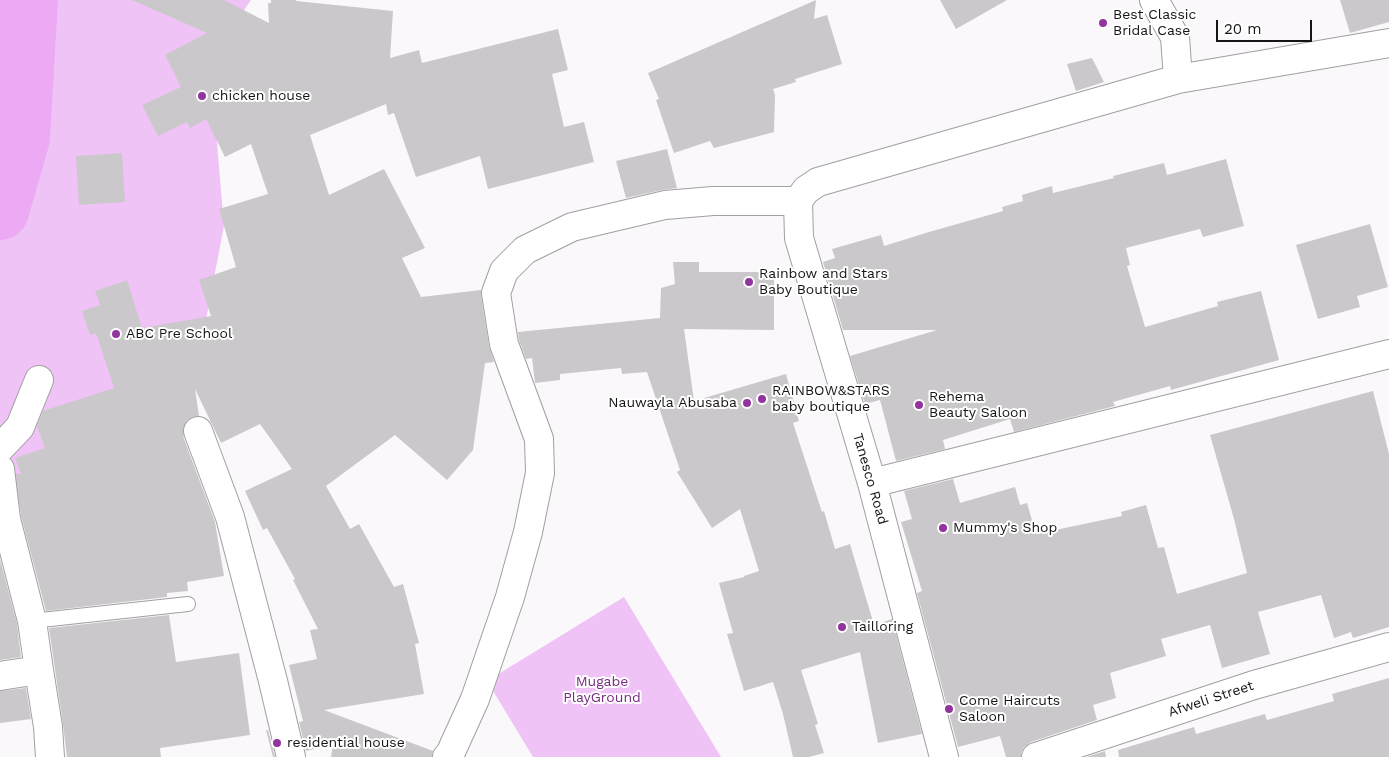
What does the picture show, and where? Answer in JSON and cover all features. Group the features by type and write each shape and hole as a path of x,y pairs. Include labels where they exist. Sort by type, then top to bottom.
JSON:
{"street":[{"path":"1154,0 1175,36 1178,79"},
{"path":"447,757 475,699 510,597 528,532 540,473 539,439 504,344 496,293 504,271 525,250 572,227 665,205 713,201 798,202 806,190 818,182 1178,79 1389,43"},
{"name":"Tanesco Road","path":"798,202 799,238 872,483 944,757"},
{"path":"872,483 1389,354"},
{"path":"0,448 20,427 39,380"},
{"path":"198,431 230,517 291,757"},
{"path":"0,469 6,519 32,621 48,727 50,757"},
{"name":"Afweli Street","path":"1036,757 1254,685 1389,647"},
{"path":"0,676 38,670"}],"lane":[{"path":"32,621 188,604"}],"green space":[{"path":"0,0 251,0 240,16 212,84 224,226 174,486 0,508"},
{"name":"Mugabe PlayGround","path":"624,597 721,757 533,757 487,681"}],"building":[{"path":"132,0 224,0 269,23 268,3 271,3 271,0 296,0 393,11 390,58 419,50 422,63 558,29 568,70 552,74 564,127 584,122 594,162 488,189 480,156 416,177 394,113 388,115 386,104 310,135 329,195 384,169 425,248 402,258 421,297 481,290 489,346 494,362 485,363 473,450 447,480 395,435 326,486 350,529 359,524 394,587 403,584 419,643 415,644 424,694 324,710 433,751 432,757 331,757 333,744 306,751 299,722 303,721 289,665 317,659 310,630 318,629 293,580 295,579 267,528 263,530 245,491 292,469 260,424 221,443 195,389 199,416 192,417 186,421 183,436 215,522 224,576 187,582 188,591 167,593 167,597 46,611 21,516 16,474 21,474 15,458 45,448 37,426 43,411 114,388 96,333 90,335 82,311 100,305 95,291 127,280 142,328 211,316 199,280 236,267 219,209 268,194 251,144 225,157 206,119 190,128 187,122 158,136 142,105 181,87 165,55 207,33"},
{"path":"816,0 814,19 827,15 842,64 795,79 796,82 773,89 775,95 774,132 714,148 710,141 674,153 656,100 659,99 648,73"},
{"path":"940,0 1007,0 956,29"},
{"path":"1340,0 1389,0 1389,22 1350,33"},
{"path":"1092,58 1104,82 1076,91 1067,64"},
{"path":"667,149 677,188 626,198 616,161"},
{"path":"122,153 125,202 79,205 76,156"},
{"path":"1226,159 1244,226 1203,237 1200,229 1126,248 1130,265 1127,266 1145,327 1218,306 1217,302 1261,291 1279,360 1171,390 1170,386 1113,402 1115,406 1014,432 1010,419 943,440 945,449 896,461 880,400 865,404 850,356 937,330 843,330 823,262 835,258 832,249 881,235 884,246 1003,211 1002,207 1023,201 1022,195 1052,186 1053,193 1164,163 1167,175"},
{"path":"1370,224 1388,287 1357,296 1360,307 1318,319 1296,245"},
{"path":"673,262 699,262 699,272 774,272 774,330 684,329 694,401 786,374 799,421 793,423 822,512 824,511 835,549 850,544 874,625 892,619 922,734 878,743 860,652 801,670 818,724 815,725 824,753 809,757 793,757 773,682 744,691 727,634 733,633 719,583 759,571 740,509 712,528 677,472 680,470 647,372 622,374 621,368 560,374 560,380 535,383 532,358 526,359 518,332 660,318 661,288 675,284"},
{"path":"1373,391 1389,454 1389,627 1353,638 1351,632 1334,638 1321,595 1258,612 1270,654 1222,668 1210,625 1161,639 1166,656 1110,673 1116,698 1093,705 1097,720 1031,742 1024,747 1021,757 1006,757 1000,736 958,747 917,593 922,591 901,522 912,519 904,491 953,479 960,503 1015,487 1020,505 1027,503 1036,534 1122,516 1121,512 1146,505 1158,548 1164,547 1177,594 1247,573 1210,435"},
{"path":"0,559 17,624 21,657 0,660"},
{"path":"169,615 176,662 239,653 250,735 160,748 161,757 67,757 49,628"},
{"path":"1389,678 1389,757 1119,757 1118,750 1194,727 1196,734 1265,714 1267,720 1334,701 1332,694"},
{"path":"26,688 31,719 0,723 0,691"},
{"path":"266,730 268,730 275,757 273,757"},
{"path":"1105,751 1106,757 1086,757"}],"waterway":[{"path":"0,211 21,138 29,0"}],"place":[{"name":"Best Classic Bridal Case","path":"1103,23"},
{"name":"chicken house","path":"202,96"},
{"name":"Rainbow and Stars Baby Boutique","path":"749,282"},
{"name":"ABC Pre School","path":"116,334"},
{"name":"RAINBOW&STARS baby boutique","path":"762,399"},
{"name":"Nauwayla Abusaba","path":"747,403"},
{"name":"Rehema Beauty Saloon","path":"919,405"},
{"name":"Mummy's Shop","path":"943,528"},
{"name":"Tailloring","path":"842,627"},
{"name":"Come Haircuts Saloon","path":"949,709"},
{"name":"residential house","path":"277,743"}]}
